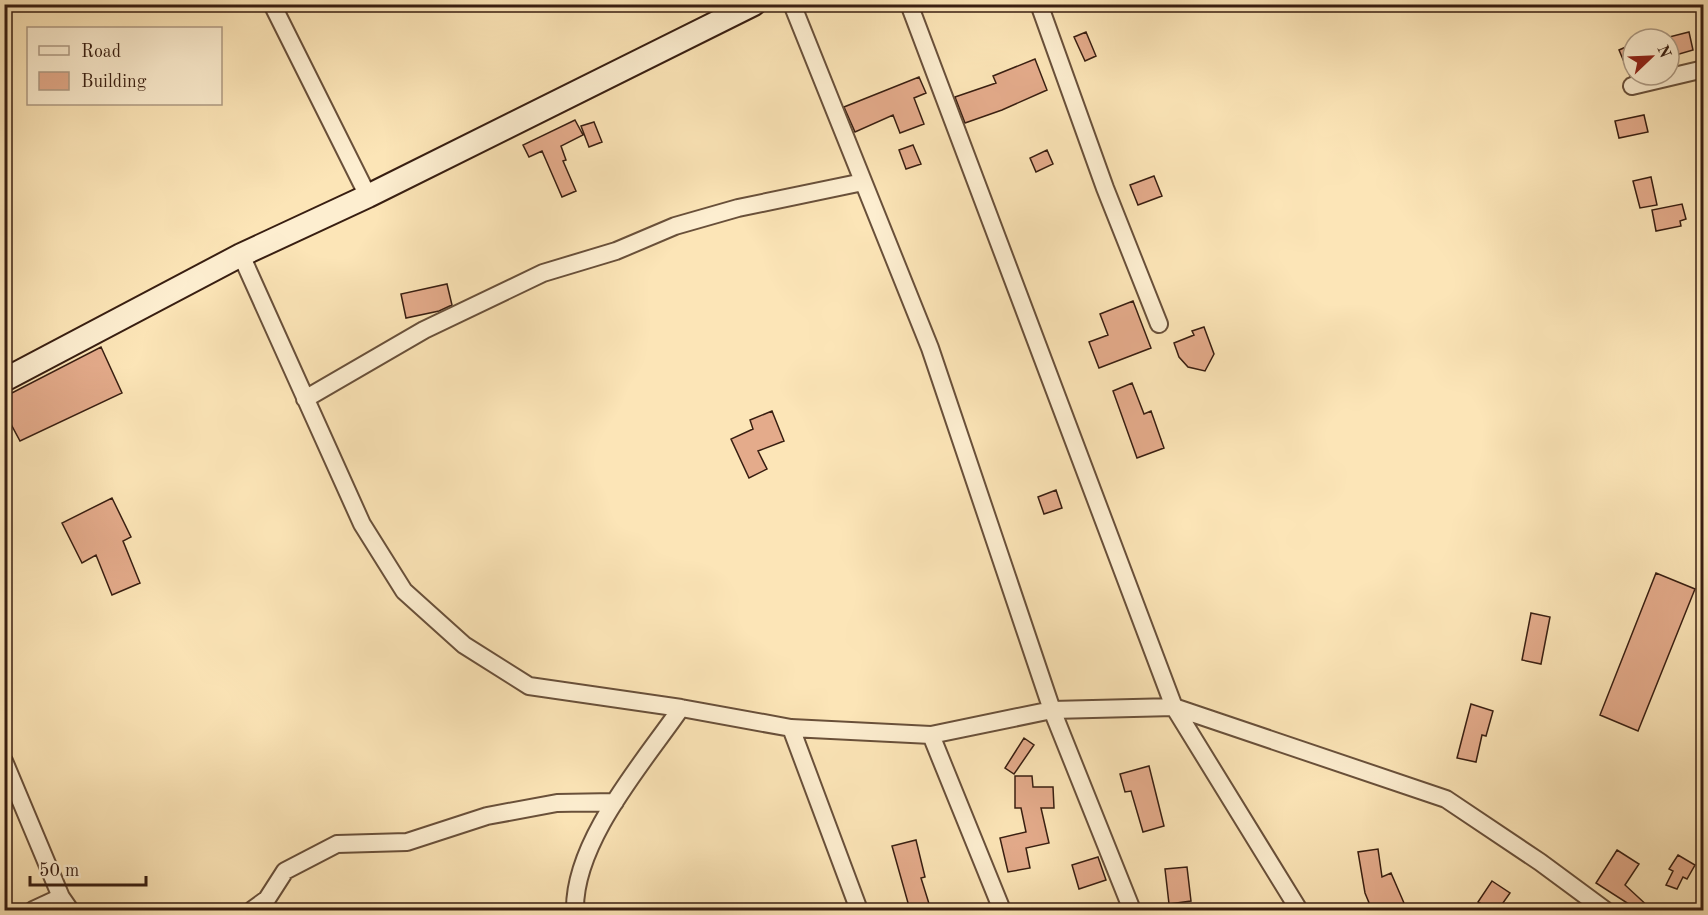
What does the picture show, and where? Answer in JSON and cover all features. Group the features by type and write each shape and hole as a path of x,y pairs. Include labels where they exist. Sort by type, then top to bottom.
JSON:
{"street":[{"path":"272,4 368,196"},
{"path":"4,380 241,255 368,196 753,4"},
{"path":"792,4 930,348 1052,710 1132,910"},
{"path":"909,4 1174,707 1299,910"},
{"path":"1039,4 1105,188 1159,324"},
{"path":"1681,74 1704,69"},
{"path":"304,399 424,330 474,304 543,273 616,251 675,226 738,208 863,182"},
{"path":"241,255 362,524 404,591 464,645 529,686 681,708 791,728 931,735 1052,710 1174,707 1446,799 1540,862 1605,910"},
{"path":"575,910 583,865 594,838 615,802 681,708"},
{"path":"791,728 859,910"},
{"path":"931,735 1002,910"},
{"path":"4,761 65,904 33,910"},
{"path":"252,910 267,899 285,871 337,844 407,843 487,816 557,804 615,802"}],"building":[{"path":"1086,32 1096,56 1085,61 1074,37"},
{"path":"1689,32 1693,50 1681,54 1681,34"},
{"path":"1035,59 1047,90 965,123 955,97 996,83 993,76"},
{"path":"919,77 926,93 914,98 924,124 900,133 893,115 855,132 844,107"},
{"path":"1644,115 1648,132 1619,138 1615,121"},
{"path":"575,120 583,135 561,146 566,160 563,161 576,191 562,197 542,151 529,157 523,145"},
{"path":"594,122 602,142 589,147 581,126"},
{"path":"913,145 921,164 906,169 899,150"},
{"path":"1047,150 1053,164 1036,172 1030,158"},
{"path":"1154,176 1162,196 1138,205 1130,185"},
{"path":"1651,177 1657,205 1640,208 1633,181"},
{"path":"1682,204 1686,219 1680,221 1681,226 1656,231 1652,210"},
{"path":"447,284 452,305 439,311 406,318 401,294"},
{"path":"1133,301 1151,348 1099,368 1089,342 1108,335 1100,314"},
{"path":"1204,327 1214,354 1205,371 1188,367 1179,357 1174,343 1194,335 1192,331"},
{"path":"101,347 122,393 20,441 4,411 4,397"},
{"path":"1132,383 1144,414 1151,411 1164,448 1137,458 1113,391"},
{"path":"772,411 784,441 758,451 767,469 749,478 731,439 753,429 750,420"},
{"path":"1056,490 1062,508 1044,514 1038,497"},
{"path":"112,498 131,537 123,541 140,583 112,595 96,555 82,563 62,523"},
{"path":"1656,573 1695,589 1638,731 1600,715"},
{"path":"1531,613 1550,617 1541,664 1522,660"},
{"path":"1471,704 1493,711 1486,736 1482,735 1476,762 1457,758"},
{"path":"1024,738 1034,745 1014,774 1005,768"},
{"path":"1149,766 1164,826 1143,832 1131,791 1125,792 1120,774"},
{"path":"1015,776 1032,776 1033,787 1053,787 1054,808 1041,808 1049,843 1026,848 1030,868 1008,872 1000,838 1026,832 1021,808 1015,808"},
{"path":"916,840 925,877 921,878 931,910 910,910 892,846"},
{"path":"1378,849 1382,877 1391,873 1404,903 1386,910 1372,910 1365,893 1358,852"},
{"path":"1617,850 1639,864 1625,885 1652,910 1638,910 1596,883"},
{"path":"1678,855 1695,865 1687,879 1683,877 1677,889 1666,885 1673,871 1669,869"},
{"path":"1098,857 1106,880 1079,889 1072,865"},
{"path":"1187,867 1191,901 1169,904 1165,869"},
{"path":"1492,881 1510,893 1498,910 1491,910 1478,902"}]}
